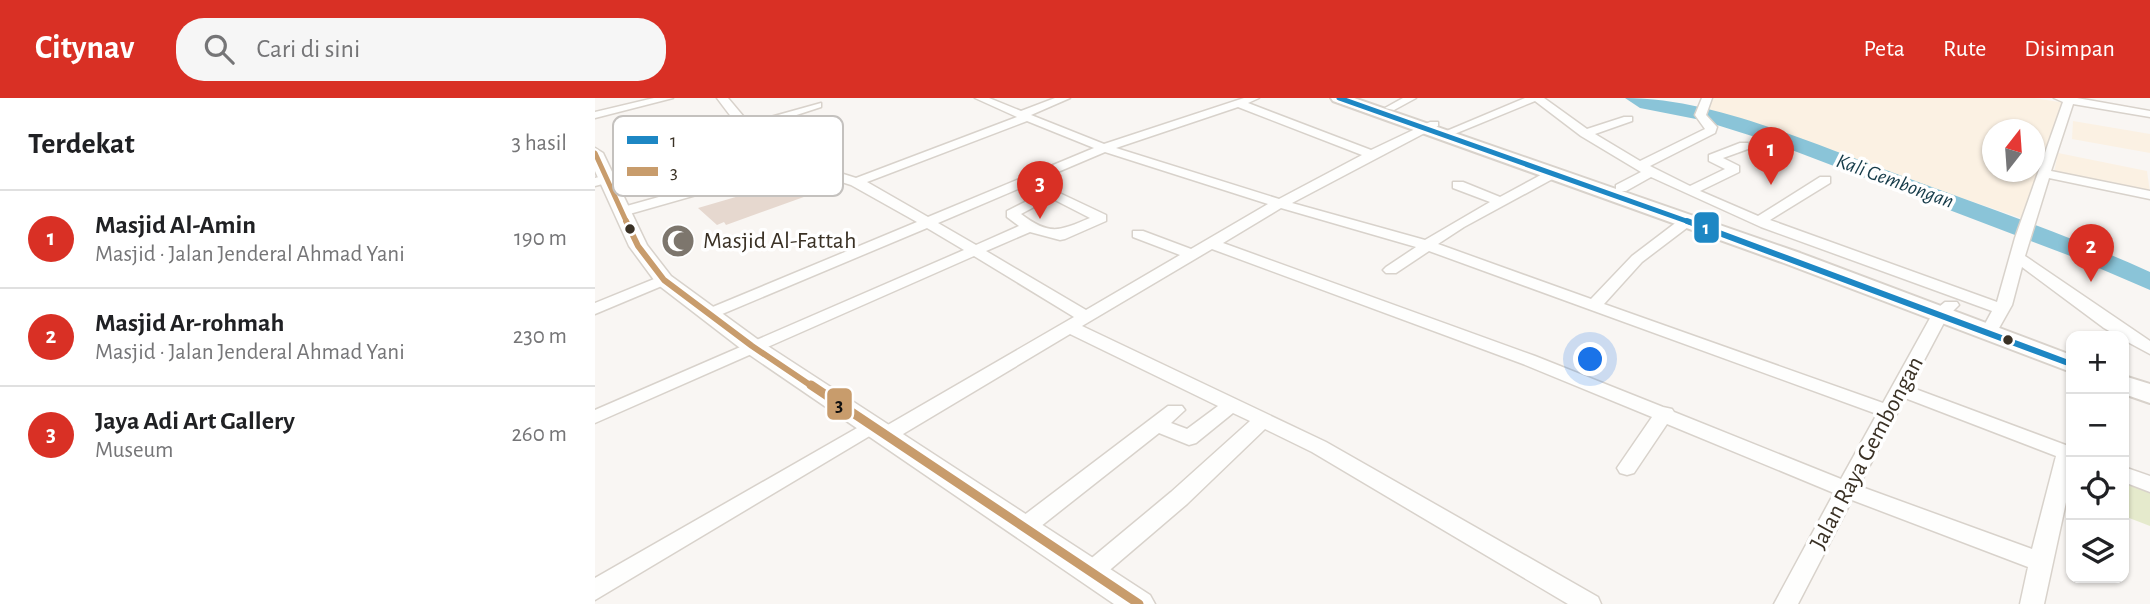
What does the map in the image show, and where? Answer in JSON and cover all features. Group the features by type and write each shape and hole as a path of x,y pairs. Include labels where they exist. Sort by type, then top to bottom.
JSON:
{"highway":[{"path":"1339,98 1621,188 1946,310"},
{"path":"1361,98 1687,221 1946,310 1995,321 2066,349"},
{"path":"1995,321 2066,361"},
{"path":"2129,372 2150,380"},
{"path":"2129,386 2150,394"}],"main road":[{"path":"595,153 601,180 638,246 664,280 752,346 1090,573 1123,600"}],"street":[{"path":"595,115 668,98"},
{"path":"722,98 736,116"},
{"path":"980,98 1104,148 1280,204 1426,245 1889,412"},
{"path":"856,182 1065,98"},
{"path":"1221,98 1371,154"},
{"path":"709,314 1104,148 1254,98"},
{"path":"1390,108 1411,98"},
{"path":"595,590 1371,154 1536,98 1585,134 1689,191 1995,321 2024,230 2046,174 2064,99 2150,114"},
{"path":"1621,188 1646,169 1708,135 1711,127 1700,113 1707,98"},
{"path":"783,116 817,105"},
{"path":"1585,134 1628,118"},
{"path":"1689,191 1735,169 1713,158 1744,146"},
{"path":"1391,270 1426,245 1499,201 1554,173"},
{"path":"2046,174 2150,195"},
{"path":"843,178 856,182 930,222 1076,321 1319,447 1589,604"},
{"path":"1759,222 1825,180"},
{"path":"1458,185 1499,201"},
{"path":"595,417 1029,227 1060,236 1101,218 1055,194 1045,194 1012,214 1029,227"},
{"path":"621,212 678,196"},
{"path":"1594,304 1637,259 1687,221"},
{"path":"1138,234 1193,255"},
{"path":"1212,244 1529,360 1847,490 2041,562"},
{"path":"2017,257 2110,324 2150,349"},
{"path":"595,309 664,280"},
{"name":"Jalan Raya Gembongan","path":"1786,604 1900,390 1946,310"},
{"path":"1900,390 2066,453"},
{"path":"1156,424 1189,438 1232,404"},
{"path":"1023,528 1175,410"},
{"path":"1627,468 1665,414"},
{"path":"1090,573 1179,498 1264,419"},
{"path":"2032,604 2068,457"},
{"path":"2129,476 2150,484"}],"shaded area":[{"path":"1713,98 2035,98 2065,103 2045,155 2045,119 1982,119 1982,182 2035,182 2021,218 1698,109"},
{"path":"2073,121 2150,134 2150,153 2072,139"},
{"path":"2058,153 2147,171 2150,192 2054,172"}],"green space":[{"path":"2129,478 2150,486 2150,526 2129,518"}],"building":[{"path":"739,196 807,196 726,225 724,222 717,225 698,208"}],"waterway":[{"name":"Kali Gembongan","path":"1634,98 1647,104 1705,115 1778,138 2082,251 2150,282"}],"transit line":[{"name":"1","path":"1339,98 1792,258 2066,362"},
{"name":"3","path":"595,153 613,192"},
{"name":"3","path":"615,196 638,246 664,280 752,346 1139,604"}],"place":[{"name":"Masjid Al-Amin","path":"1771,185"},
{"name":"Jaya Adi Art Gallery","path":"1040,219"},
{"name":"Masjid Al-Fattah","path":"678,241"},
{"name":"Masjid Ar-rohmah","path":"2091,282"}]}
